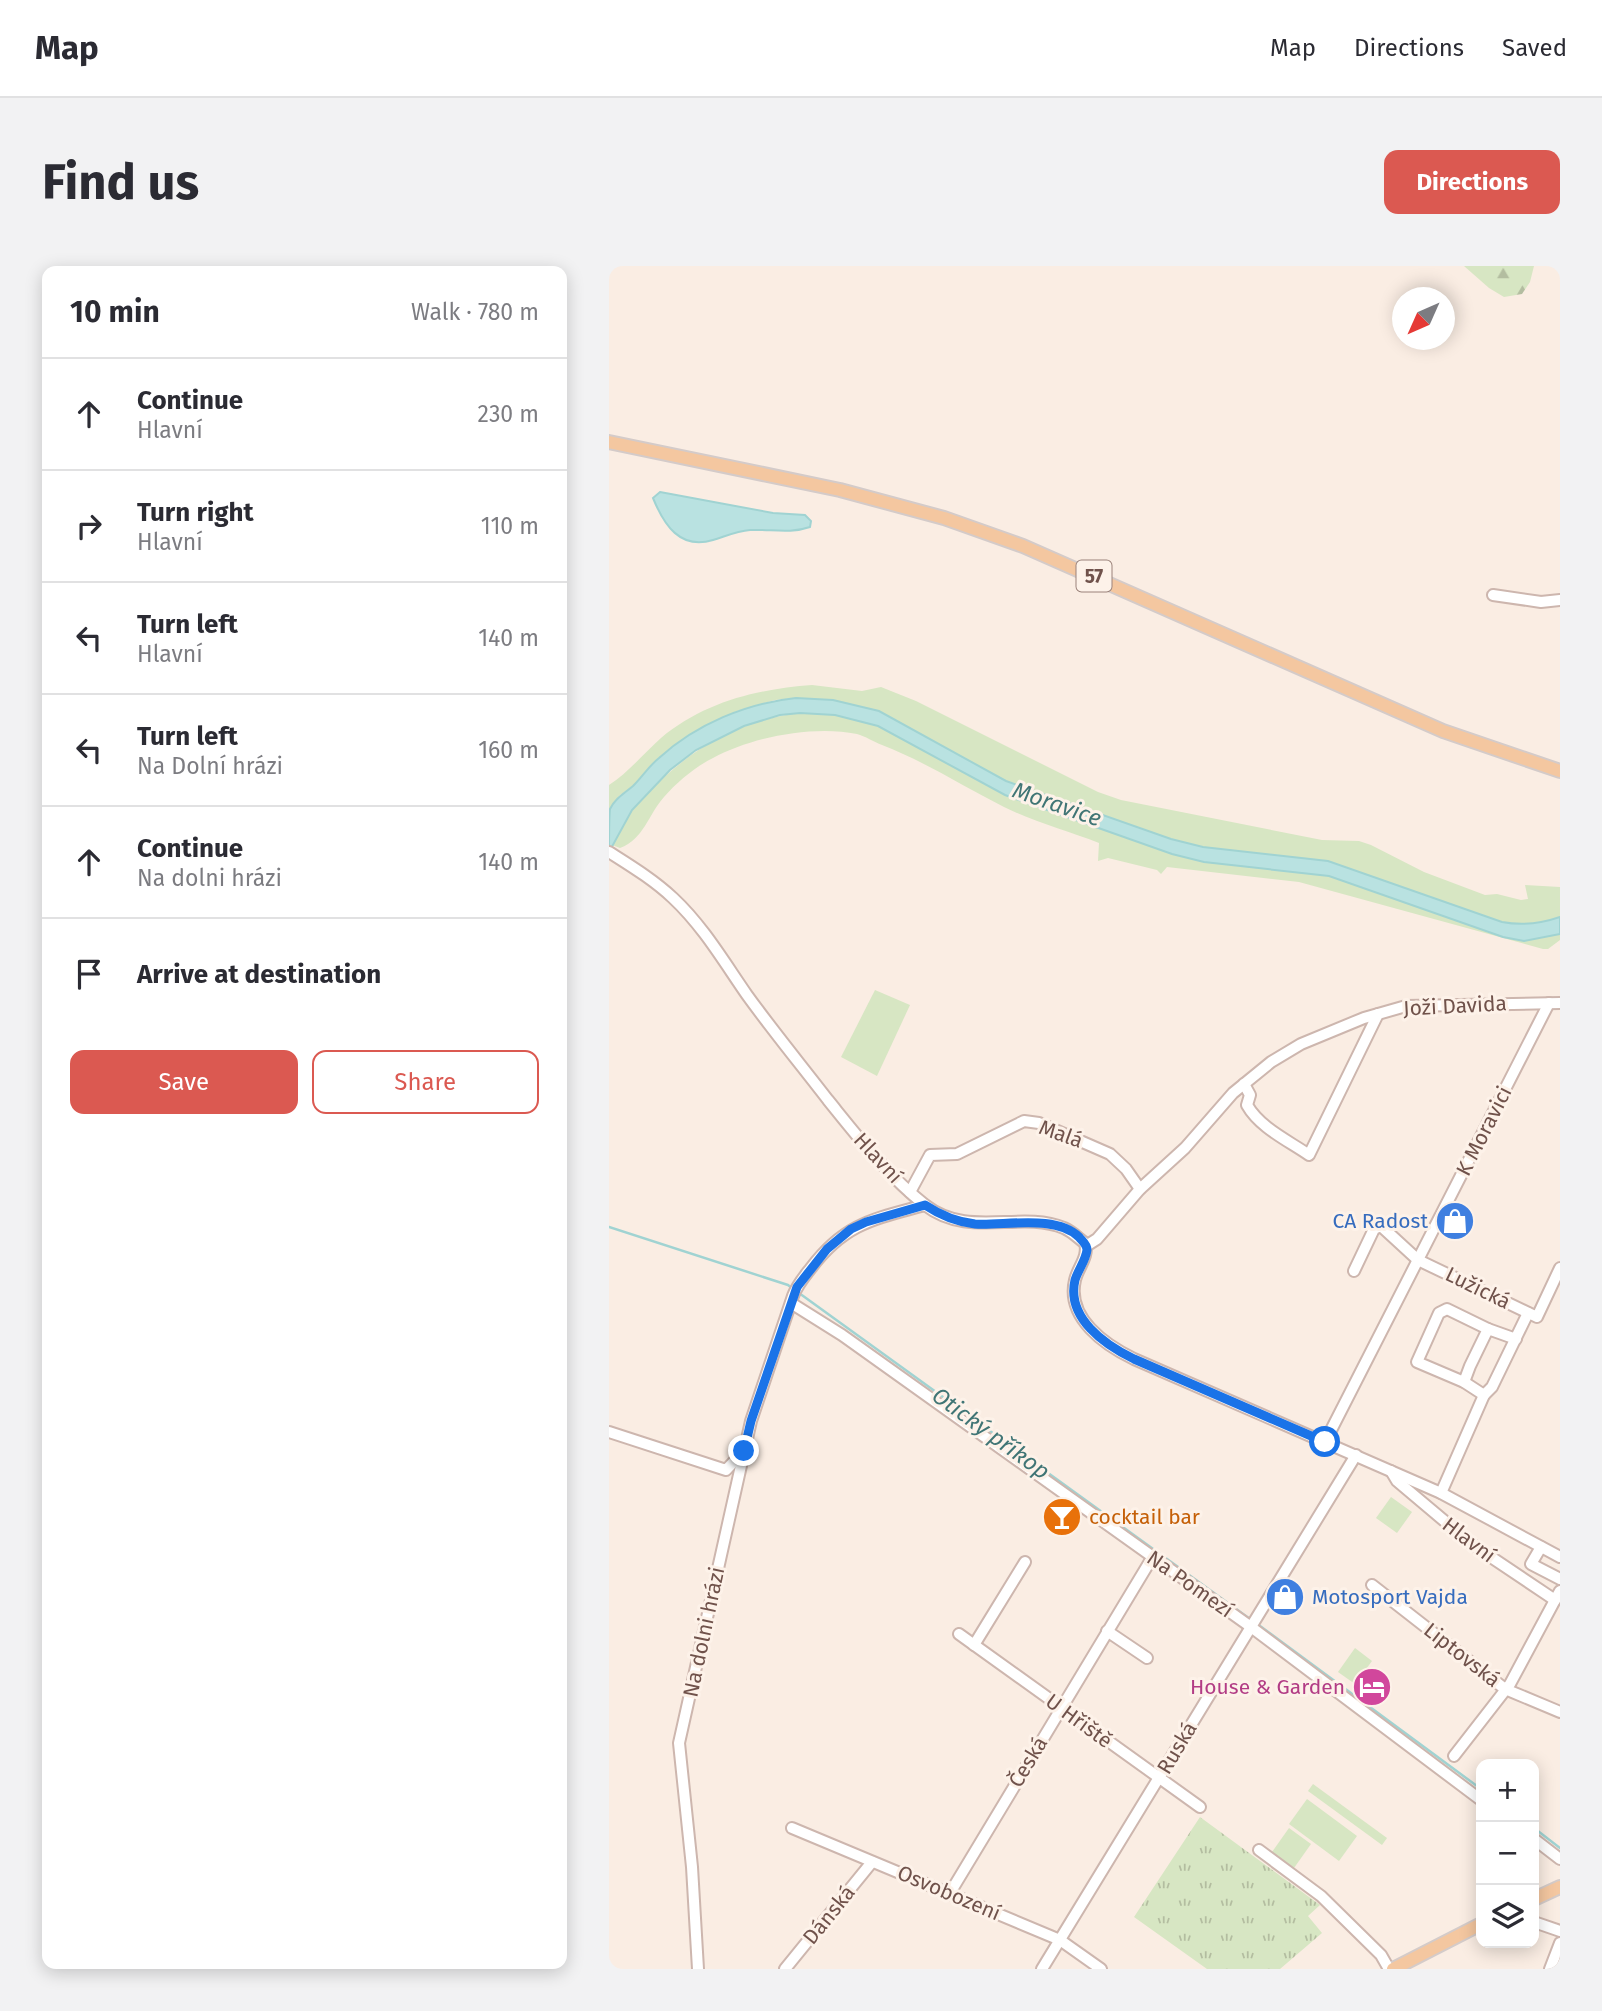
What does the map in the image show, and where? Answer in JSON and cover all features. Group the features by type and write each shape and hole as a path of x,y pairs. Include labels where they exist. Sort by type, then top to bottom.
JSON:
{"main road":[{"name":"57","path":"609,442 840,490 944,518 1023,545 1443,731 1560,771"},
{"path":"1539,1897 1560,1887"},
{"path":"1391,1969 1476,1926"}],"street":[{"path":"1493,595 1541,602 1560,600"},
{"name":"Hlavní","path":"609,852 661,887 694,920 793,1056 863,1142 925,1205 946,1217 965,1222 1035,1223 1074,1233 1086,1246 1086,1253 1075,1279 1075,1297 1084,1321 1104,1341 1134,1359 1426,1486 1560,1557"},
{"name":"Joži Davida","path":"1086,1246 1097,1239 1140,1189 1185,1148 1244,1084 1271,1062 1301,1044 1406,1006 1555,1003"},
{"name":"K Moravici","path":"1418,1260 1555,1003"},
{"path":"1244,1084 1250,1095 1247,1105 1252,1113 1268,1128 1309,1155 1378,1014"},
{"name":"Malá","path":"910,1192 930,1155 957,1154 1024,1121 1038,1123 1103,1150 1126,1169 1140,1189"},
{"name":"Na dolni hrázi","path":"698,1969 692,1867 679,1743 751,1421 794,1295 827,1249 851,1229 866,1222 925,1205"},
{"path":"1325,1442 1418,1260 1379,1227 1374,1229 1354,1271"},
{"name":"Lužická","path":"1418,1260 1532,1315"},
{"name":"Hlavní","path":"1445,1495 1484,1395 1492,1387 1516,1339 1560,1268"},
{"name":"Na Pomezí","path":"794,1295 842,1335 1152,1558 1254,1623 1476,1796"},
{"path":"1484,1395 1464,1382 1417,1362 1439,1314 1447,1308 1488,1329 1516,1339"},
{"path":"1464,1382 1488,1329"},
{"path":"609,1432 726,1470 744,1451"},
{"name":"Ruská","path":"1042,1969 1356,1455"},
{"name":"Hlavní","path":"1391,1471 1395,1480 1485,1553 1557,1595 1505,1689 1454,1756"},
{"path":"1426,1486 1422,1497 1427,1507 1440,1510 1445,1495"},
{"path":"1541,1547 1531,1564 1560,1578"},
{"name":"Česká","path":"950,1893 1152,1558"},
{"path":"974,1645 1025,1562"},
{"name":"Liptovská","path":"1372,1585 1505,1689 1560,1712"},
{"path":"1107,1631 1147,1658"},
{"name":"U Hřiště","path":"959,1634 1200,1807"},
{"name":"Osvobození","path":"792,1828 1060,1940 1101,1969"},
{"path":"1539,1843 1560,1859"},
{"path":"1259,1850 1321,1896 1381,1955 1391,1969"},
{"name":"Dánská","path":"785,1969 872,1861"},
{"path":"1539,1924 1560,1931"},
{"path":"1550,1969 1560,1943"}],"green space":[{"path":"1464,266 1534,266 1530,282 1522,294 1504,297"},
{"path":"812,685 862,691 881,687 916,701 1098,792 1121,800 1322,840 1359,841 1424,872 1485,895 1497,894 1521,900 1528,899 1525,885 1560,887 1560,917 1531,924 1502,922 1328,861 1203,847 1171,839 1006,781 879,711 833,700 775,700 737,711 687,736 620,795 609,810 609,785 661,738 695,715 713,706 751,694"},
{"path":"800,713 835,715 878,726 1005,795 1204,862 1329,876 1503,937 1524,941 1560,934 1560,940 1548,949 1543,949 1299,882 1167,867 1161,874 1157,870 1108,858 1098,861 1099,843 1015,812 863,736 840,732 783,735 746,744 713,758 693,770 669,791 635,839 620,848 612,845 637,804 681,762 717,739 737,730 757,722"},
{"path":"875,990 910,1005 877,1076 841,1057"},
{"path":"1391,1497 1412,1512 1397,1533 1376,1518"},
{"path":"1355,1648 1372,1661 1355,1684 1338,1672"},
{"path":"1313,1784 1387,1838 1382,1845 1308,1791"},
{"path":"1307,1799 1357,1836 1339,1861 1289,1824"},
{"path":"1200,1817 1320,1905 1308,1916 1322,1933 1280,1969 1207,1969 1134,1917"},
{"path":"1289,1828 1311,1844 1294,1868 1272,1852"}],"water":[{"path":"660,492 773,513 805,515 811,521 810,527 788,531 745,531 713,540 691,541 675,533 662,517 653,498"},
{"name":"Moravice","path":"796,698 833,700 879,711 1006,781 1171,839 1203,847 1328,861 1502,922 1531,924 1560,917 1560,934 1524,941 1503,937 1329,876 1204,862 1172,854 1005,795 878,726 835,715 780,715 744,726 696,750 670,770 632,810 609,852 612,805 673,746 723,717 759,705"}],"waterway":[{"name":"Otický příkop","path":"609,1227 788,1285 793,1289"},
{"name":"Otický příkop","path":"799,1293 1250,1619"},
{"name":"Otický příkop","path":"1256,1623 1476,1785"},
{"name":"Otický příkop","path":"1539,1832 1560,1848"}],"place":[{"name":"CA Radost","path":"1455,1221"},
{"name":"cocktail bar","path":"1062,1517"},
{"name":"Motosport Vajda","path":"1285,1597"},
{"name":"House & Garden","path":"1372,1687"}],"route":[{"path":"744,1451 751,1421 797,1287 827,1249 851,1229 925,1205 946,1217 965,1222 1035,1223 1074,1233 1085,1243 1087,1250 1075,1279 1076,1302 1084,1321 1097,1336 1134,1359 1325,1442"}]}
